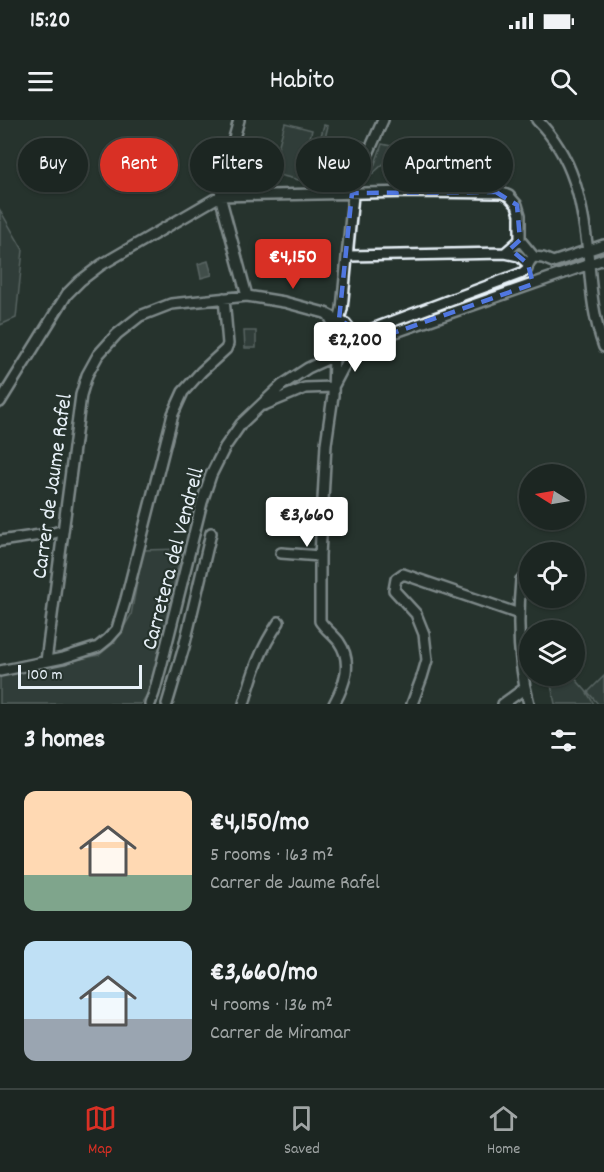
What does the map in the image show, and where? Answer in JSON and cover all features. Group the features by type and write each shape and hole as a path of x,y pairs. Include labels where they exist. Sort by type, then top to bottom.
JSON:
{"street":[{"path":"239,120 220,196 247,296"},
{"path":"334,320 342,309 352,193 383,120"},
{"path":"551,120 540,122 567,159 575,183 588,251 595,319 604,347"},
{"path":"0,402 67,294 80,281 102,265 220,196 476,192 502,194 509,196 517,205 520,215 520,240 530,263 533,284"},
{"path":"505,253 520,240"},
{"path":"348,256 505,253 519,256 530,263 553,262 604,245"},
{"name":"Carretera del Vendrell","path":"150,704 211,475 230,439 256,408 282,385 334,355 604,259"},
{"path":"354,334 522,273 530,263"},
{"name":"Carrer de Jaume Rafel","path":"46,661 81,395 87,375 98,355 117,334 140,316 171,304 247,296 303,306 334,320"},
{"path":"0,671 63,658 98,647 117,629 173,414 183,392 226,350 228,345 224,298"},
{"path":"333,387 356,346 354,334 346,324 334,320"},
{"path":"334,320 337,330 326,444 320,556 320,621 323,627 339,642 346,659 346,675 342,690 334,704"},
{"path":"256,408 305,388 333,387"},
{"path":"0,541 63,530"},
{"path":"167,704 184,647 211,533"},
{"path":"281,553 320,556"},
{"path":"412,704 427,660 424,634 416,615 394,590 396,579 403,574 519,614"},
{"path":"519,608 519,650 529,704"},
{"path":"244,704 255,664 279,622"},
{"path":"503,704 525,688"}],"highlighted area":[{"path":"496,192 517,205 520,240 510,249 528,264 533,284 356,346 347,324 339,320 352,193"}],"shaded area":[{"path":"285,123 312,130 310,138 296,138 296,179 284,176 284,138 281,138"},
{"path":"324,125 328,126 325,138 320,138"},
{"path":"382,144 383,144 383,164 371,175"},
{"path":"0,210 23,250 16,318 0,325"},
{"path":"208,261 212,275 201,278 198,264"},
{"path":"244,331 256,331 256,348 245,348"},
{"path":"182,549 150,690 141,704 0,704 0,676 99,655 115,642 131,615 143,550"},
{"path":"604,676 604,704 598,704 588,692"},
{"path":"551,686 582,686 594,704 555,704"}]}
